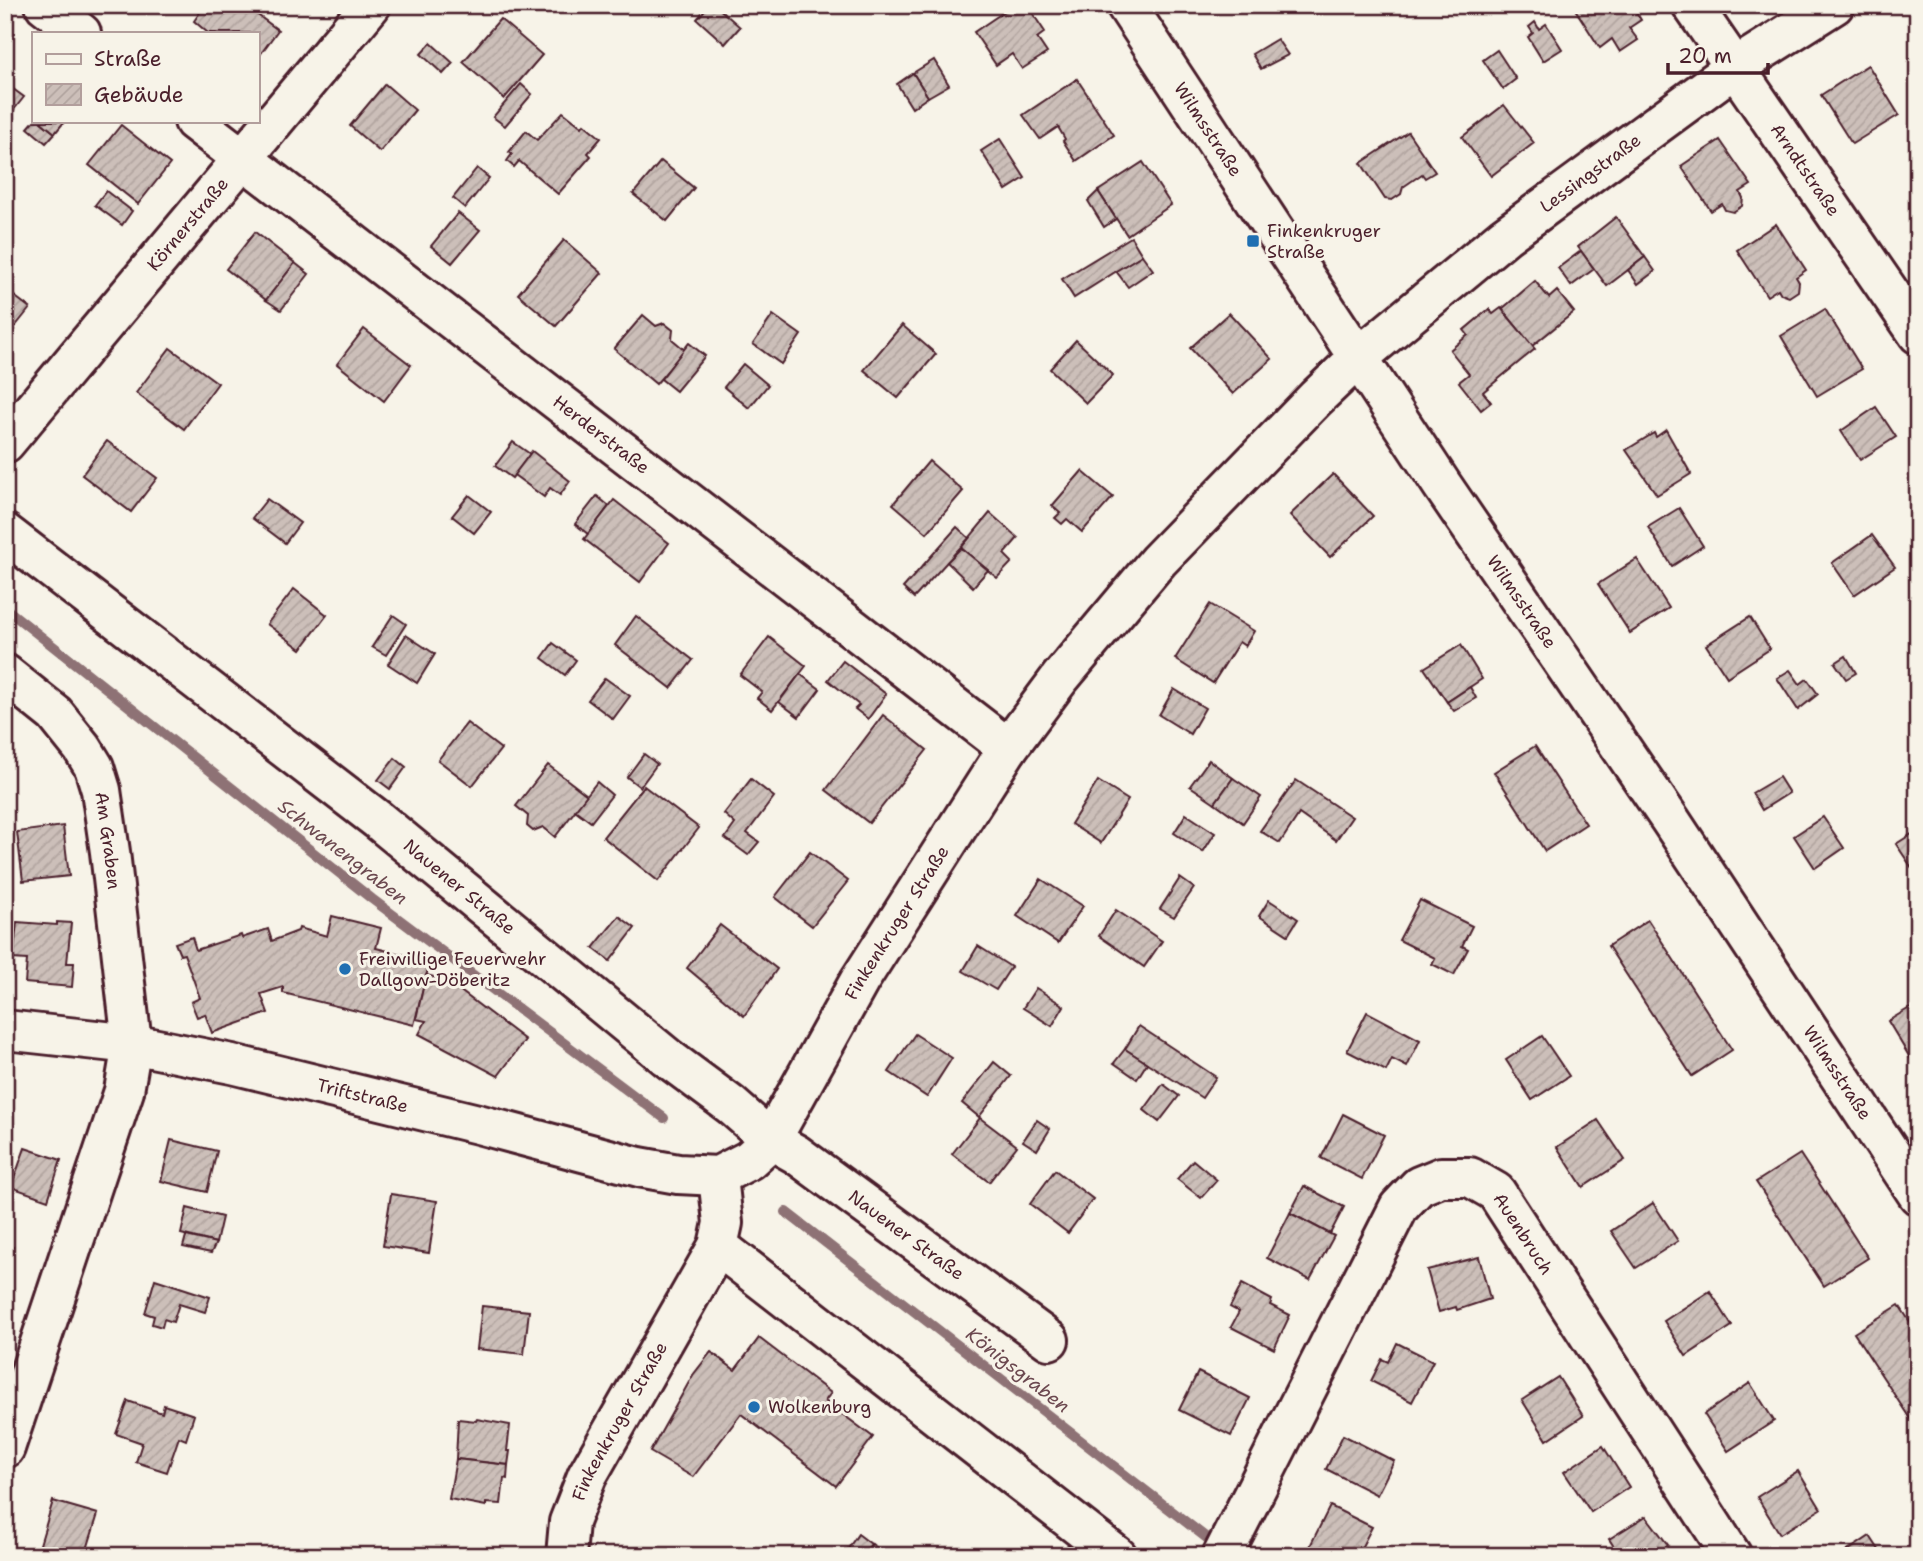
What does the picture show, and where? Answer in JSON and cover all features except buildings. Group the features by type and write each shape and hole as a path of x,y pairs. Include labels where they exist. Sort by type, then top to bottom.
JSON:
{"street":[{"path":"45,5 80,32"},
{"name":"Körnerstraße","path":"5,443 371,5"},
{"name":"Wilmsstraße","path":"1126,5 1442,485 1671,821 1918,1195"},
{"name":"Arndtstraße","path":"1692,5 1918,334"},
{"name":"Lessingstraße","path":"1359,358 1505,236 1734,68 1834,5"},
{"name":"Herderstraße","path":"195,122 1008,748"},
{"name":"Finkenkruger Straße","path":"566,1556 569,1522 587,1476 718,1245 723,1223 718,1176 749,1160 771,1140 860,980 1008,748 1060,678 1158,561 1316,398 1359,358"},
{"name":"Nauener Straße","path":"5,533 379,820 771,1140 796,1154 1049,1340"},
{"name":"Am Graben","path":"5,674 55,714 94,767 110,852 132,1044"},
{"name":"Triftstraße","path":"5,1030 132,1044 258,1070 639,1167 678,1174 718,1176"},
{"path":"5,1448 124,1091 132,1044"},
{"name":"Auenbruch","path":"1227,1546 1399,1207 1419,1186 1430,1181 1441,1177 1470,1177 1496,1192 1732,1556"},
{"path":"718,1245 1117,1556"}],"waterway":[{"name":"Schwanengraben","path":"5,608 372,899 664,1118"},
{"name":"Königsgraben","path":"786,1212 1217,1546"}],"place":[{"name":"Finkenkruger Straße","path":"1253,241"},
{"name":"Freiwillige Feuerwehr Dallgow-Döberitz","path":"345,969"},
{"name":"Wolkenburg","path":"754,1407"}]}
